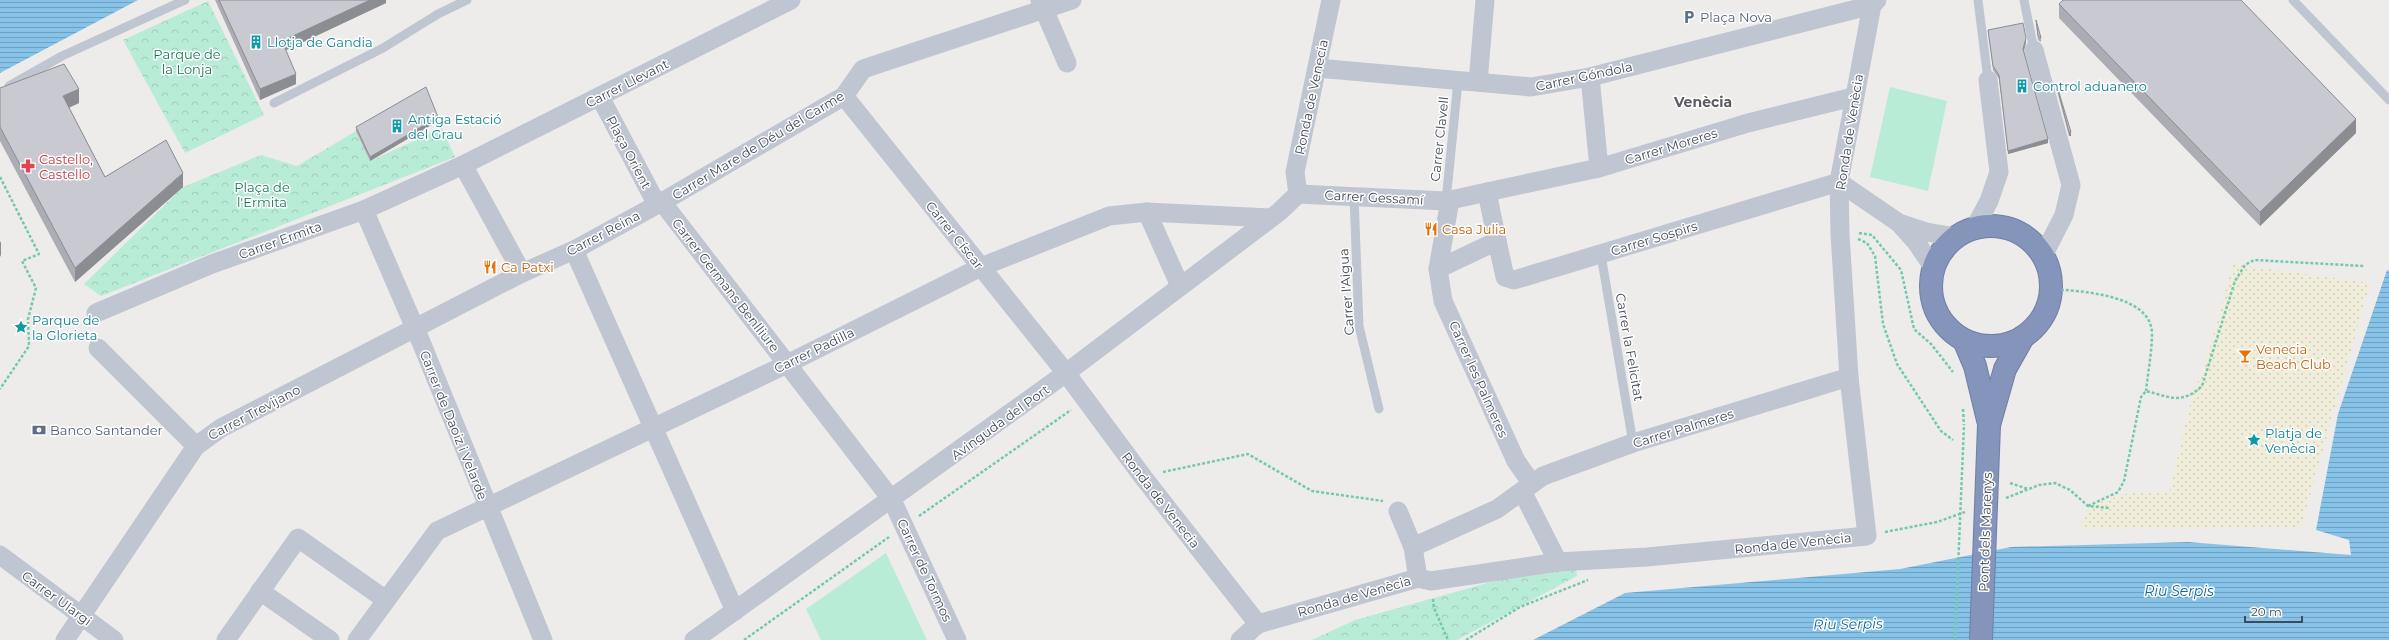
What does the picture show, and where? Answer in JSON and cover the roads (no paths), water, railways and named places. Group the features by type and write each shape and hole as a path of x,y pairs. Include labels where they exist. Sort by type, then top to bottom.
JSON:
{"highway":[{"path":"1989,425 2005,369 2024,337 2043,316 2049,303 2051,277 2043,256 2030,241 2013,230 1993,226 1965,233 1942,250 1933,267 1930,291 1935,309 1944,325 1964,340 1984,346 2004,345 2024,337"},
{"path":"1964,340 1975,366 1989,425"},
{"name":"Pont dels Marenys","path":"1981,640 1989,425"}],"street":[{"name":"Carrer Llevant","path":"463,165 791,0"},
{"name":"Carrer Mare de Déu del Carme","path":"662,202 844,96 863,69 1042,4 1072,0"},
{"name":"Ronda de Venecia","path":"1298,194 1295,172 1331,0"},
{"path":"1478,82 1485,0"},
{"name":"Carrer Góndola","path":"1317,68 1531,87 1590,77 1875,2"},
{"name":"Ronda de Venècia","path":"1258,624 1424,580 1558,562 1647,557 1867,536 1849,377 1840,235 1839,182 1853,97 1875,2"},
{"path":"1042,4 1067,63"},
{"path":"2034,50 2071,185 2064,215 2043,256"},
{"path":"1590,77 1599,168"},
{"path":"1899,223 1926,232 1965,233 1990,201 1999,172 1988,80"},
{"name":"Carrer Císcar","path":"844,96 1066,373"},
{"name":"Plaça Orient","path":"600,97 654,199 662,202"},
{"name":"Carrer Moreres","path":"1487,192 1599,168 1748,123 1853,97"},
{"path":"463,165 522,273"},
{"name":"Carrer Ermita","path":"96,313 212,264 364,210 463,165"},
{"path":"1839,182 1899,223 1916,242 1933,267"},
{"name":"Carrer Sospirs","path":"1497,241 1505,277 1514,280 1839,182"},
{"path":"1438,269 1497,241 1487,192"},
{"name":"Carrer Gessamí","path":"1298,194 1448,201 1487,192"},
{"name":"Avinguda del Port","path":"694,640 892,500 1066,373 1270,218 1298,194"},
{"name":"Carrer les Palmeres","path":"1448,201 1438,269 1443,301 1516,461 1558,562"},
{"name":"Carrer Reina","path":"415,328 522,273 574,250 662,202"},
{"name":"Carrer Germans Benlliure","path":"662,202 892,500"},
{"name":"Carrer de Daoiz i Velarde","path":"364,210 415,328 486,505 543,640"},
{"path":"1147,212 1180,286"},
{"name":"Carrer Padilla","path":"357,640 437,531 486,505 787,364 981,267 1109,216 1147,212 1270,218"},
{"path":"574,250 735,611"},
{"name":"Carrer Trevijano","path":"65,640 196,446 221,428 415,328"},
{"path":"98,348 196,446"},
{"name":"Ronda de Venecia","path":"1066,373 1143,477 1258,624"},
{"name":"Carrer Palmeres","path":"1414,548 1497,509 1543,476 1633,443 1849,377"},
{"name":"Carrer de Tormos","path":"892,500 958,640"},
{"path":"1398,511 1414,548 1424,580"},
{"path":"226,640 298,538 386,600"},
{"name":"Carrer Ulargi","path":"0,555 114,640"},
{"path":"260,591 330,640"},
{"path":"1240,640 1258,624"}],"lane":[{"path":"1,91 62,56 185,0"},
{"path":"274,103 383,48 438,14 467,0"},
{"path":"1978,0 1988,80"},
{"path":"2024,0 2034,50"},
{"path":"2293,0 2389,100"},
{"name":"Carrer Clavell","path":"1448,201 1458,81"},
{"name":"Carrer l'Aigua","path":"1354,197 1359,326 1379,409"},
{"name":"Carrer la Felicitat","path":"1601,255 1633,443"}],"water":[{"path":"0,0 138,0 0,73"},
{"name":"Riu Serpis","path":"2387,270 2389,271 2389,640 1533,640 1625,593 1900,569 2011,547 2188,542 2351,555 2349,540 2316,530 2338,414"}],"place":[{"name":"Plaça Nova","path":"1689,17"},
{"name":"Llotja de Gandia","path":"256,42"},
{"name":"Control aduanero","path":"2022,86"},
{"name":"Antiga Estació del Grau","path":"397,126"},
{"name":"Castello, Castello","path":"28,166"},
{"name":"Casa Julia","path":"1431,229"},
{"name":"Ca Patxi","path":"490,267"},
{"name":"Parque de la Glorieta","path":"21,327"},
{"name":"Venecia Beach Club","path":"2245,356"},
{"name":"Banco Santander","path":"39,430"},
{"name":"Platja de Venècia","path":"2254,440"}],"district":[{"name":"Venècia","path":"1703,102"}],"park label":[{"name":"Parque de la Lonja","path":"187,62"},
{"name":"Plaça de l'Ermita","path":"262,194"}]}
